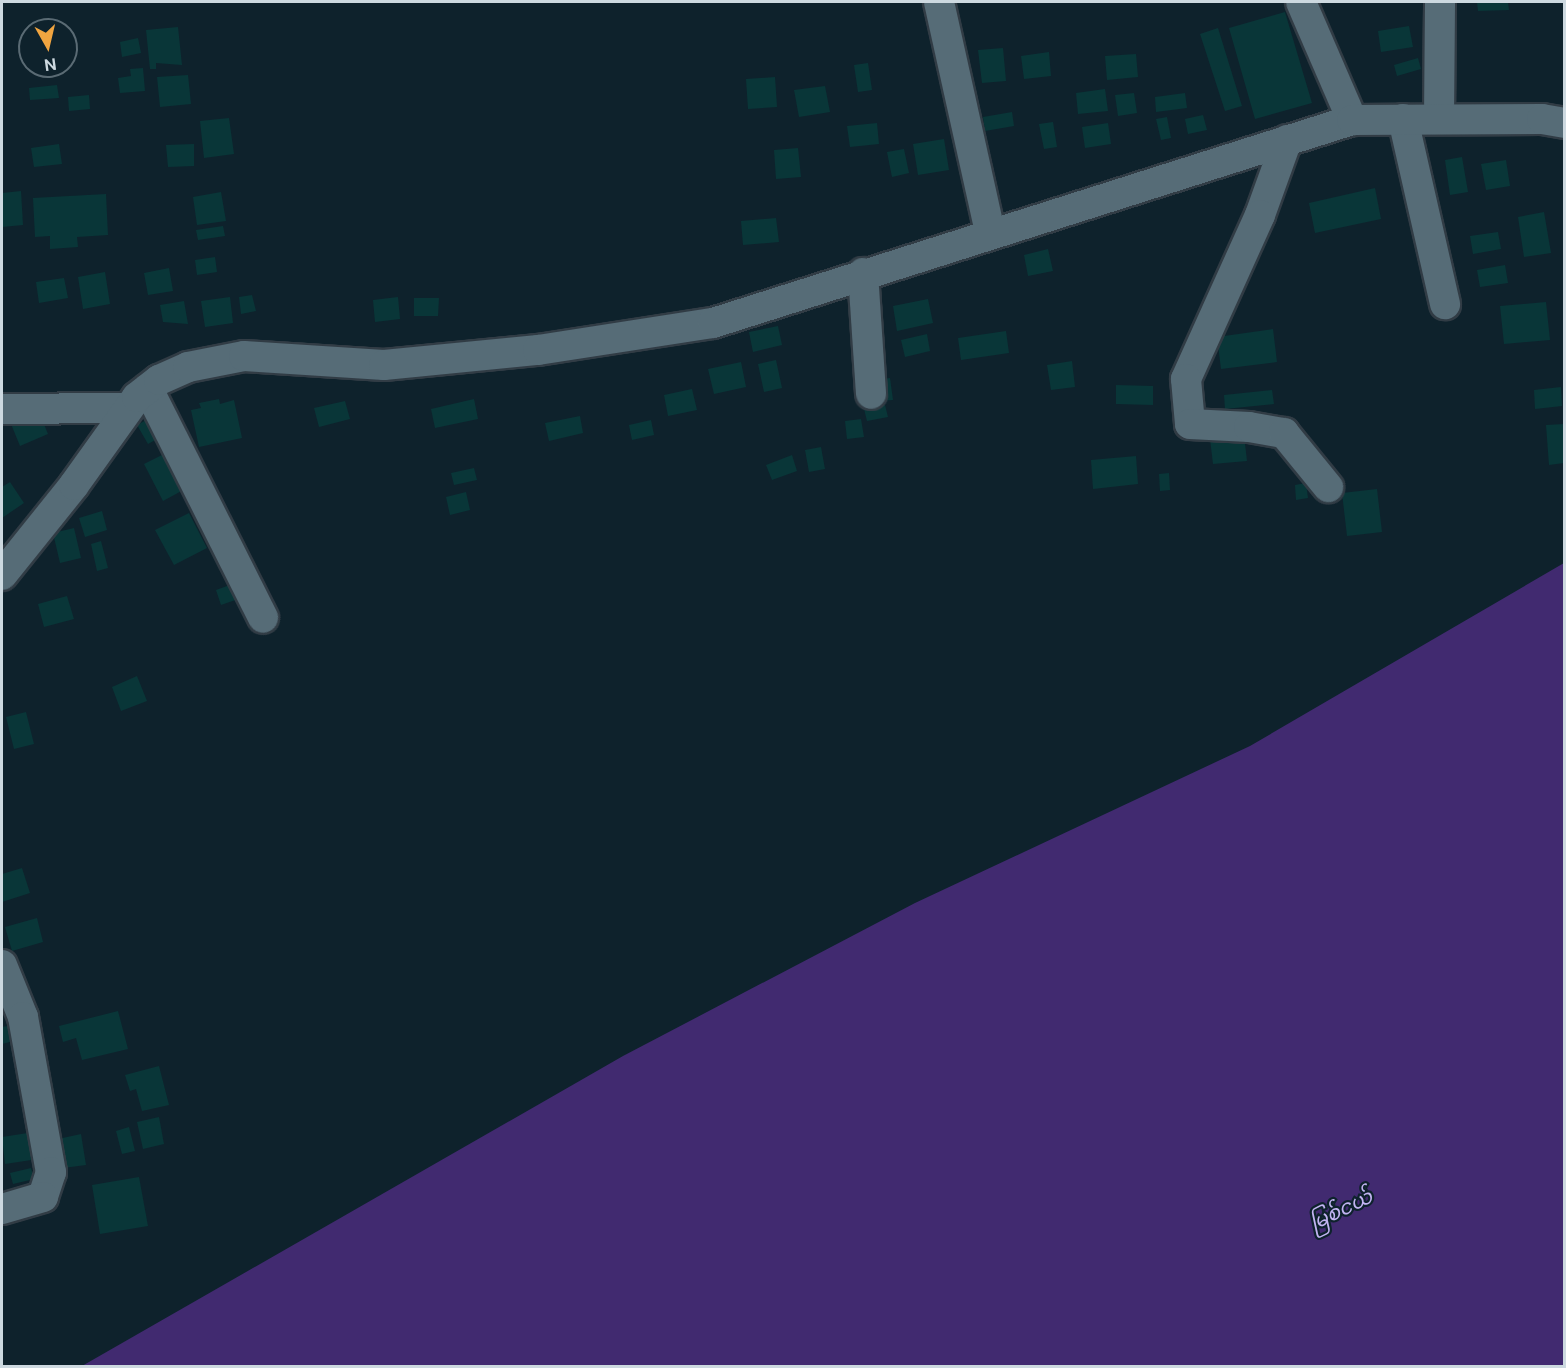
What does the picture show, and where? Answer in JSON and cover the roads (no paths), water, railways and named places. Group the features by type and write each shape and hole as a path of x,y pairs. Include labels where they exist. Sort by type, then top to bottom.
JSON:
{"street":[{"path":"939,2 990,232"},
{"path":"1301,2 1352,120"},
{"path":"1439,119 1440,2"},
{"path":"1403,119 1445,304"},
{"path":"2,575 74,485 138,398 188,367 244,356 384,364 538,350 713,323 990,232 1352,120 1542,119 1564,123"},
{"path":"1287,140 1260,215 1186,379 1190,424 1249,427 1284,434 1328,487"},
{"path":"863,273 871,394"},
{"path":"2,408 138,398"},
{"path":"138,398 263,618"},
{"path":"2,965 23,1017 51,1172 43,1197 2,1209"}],"water":[{"name":"မြစ်ငယ်","path":"1564,563 1564,1366 82,1366 623,1056 915,903 1250,746"}]}
